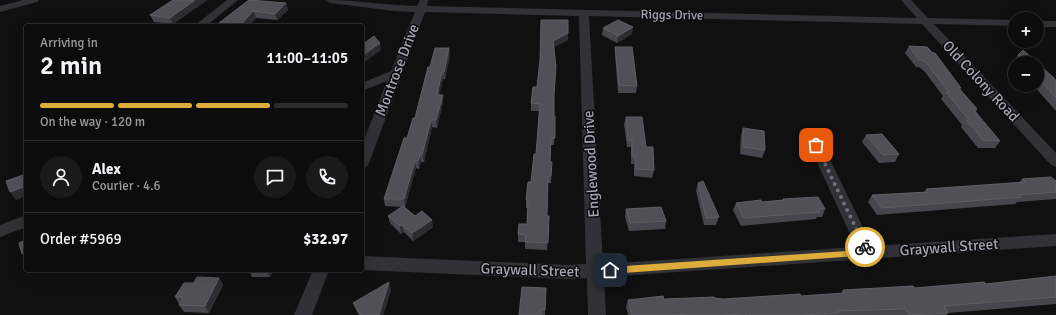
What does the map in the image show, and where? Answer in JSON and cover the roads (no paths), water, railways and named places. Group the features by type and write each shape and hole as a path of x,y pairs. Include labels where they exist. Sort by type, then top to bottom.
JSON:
{"street":[{"path":"0,9 34,0"},
{"path":"202,24 234,0"},
{"name":"Riggs Drive","path":"330,0 394,8 422,5 584,13 1008,24"},
{"name":"Old Colony Road","path":"906,0 1056,162"},
{"name":"Montrose Drive","path":"364,158 422,5"},
{"name":"Englewood Drive","path":"584,13 597,315"},
{"path":"1044,24 1056,24"},
{"path":"364,86 397,73"},
{"path":"816,145 867,253"},
{"path":"0,231 24,221"},
{"name":"Graywall Street","path":"364,263 595,272 1056,240"},
{"path":"303,315 319,272"}]}
